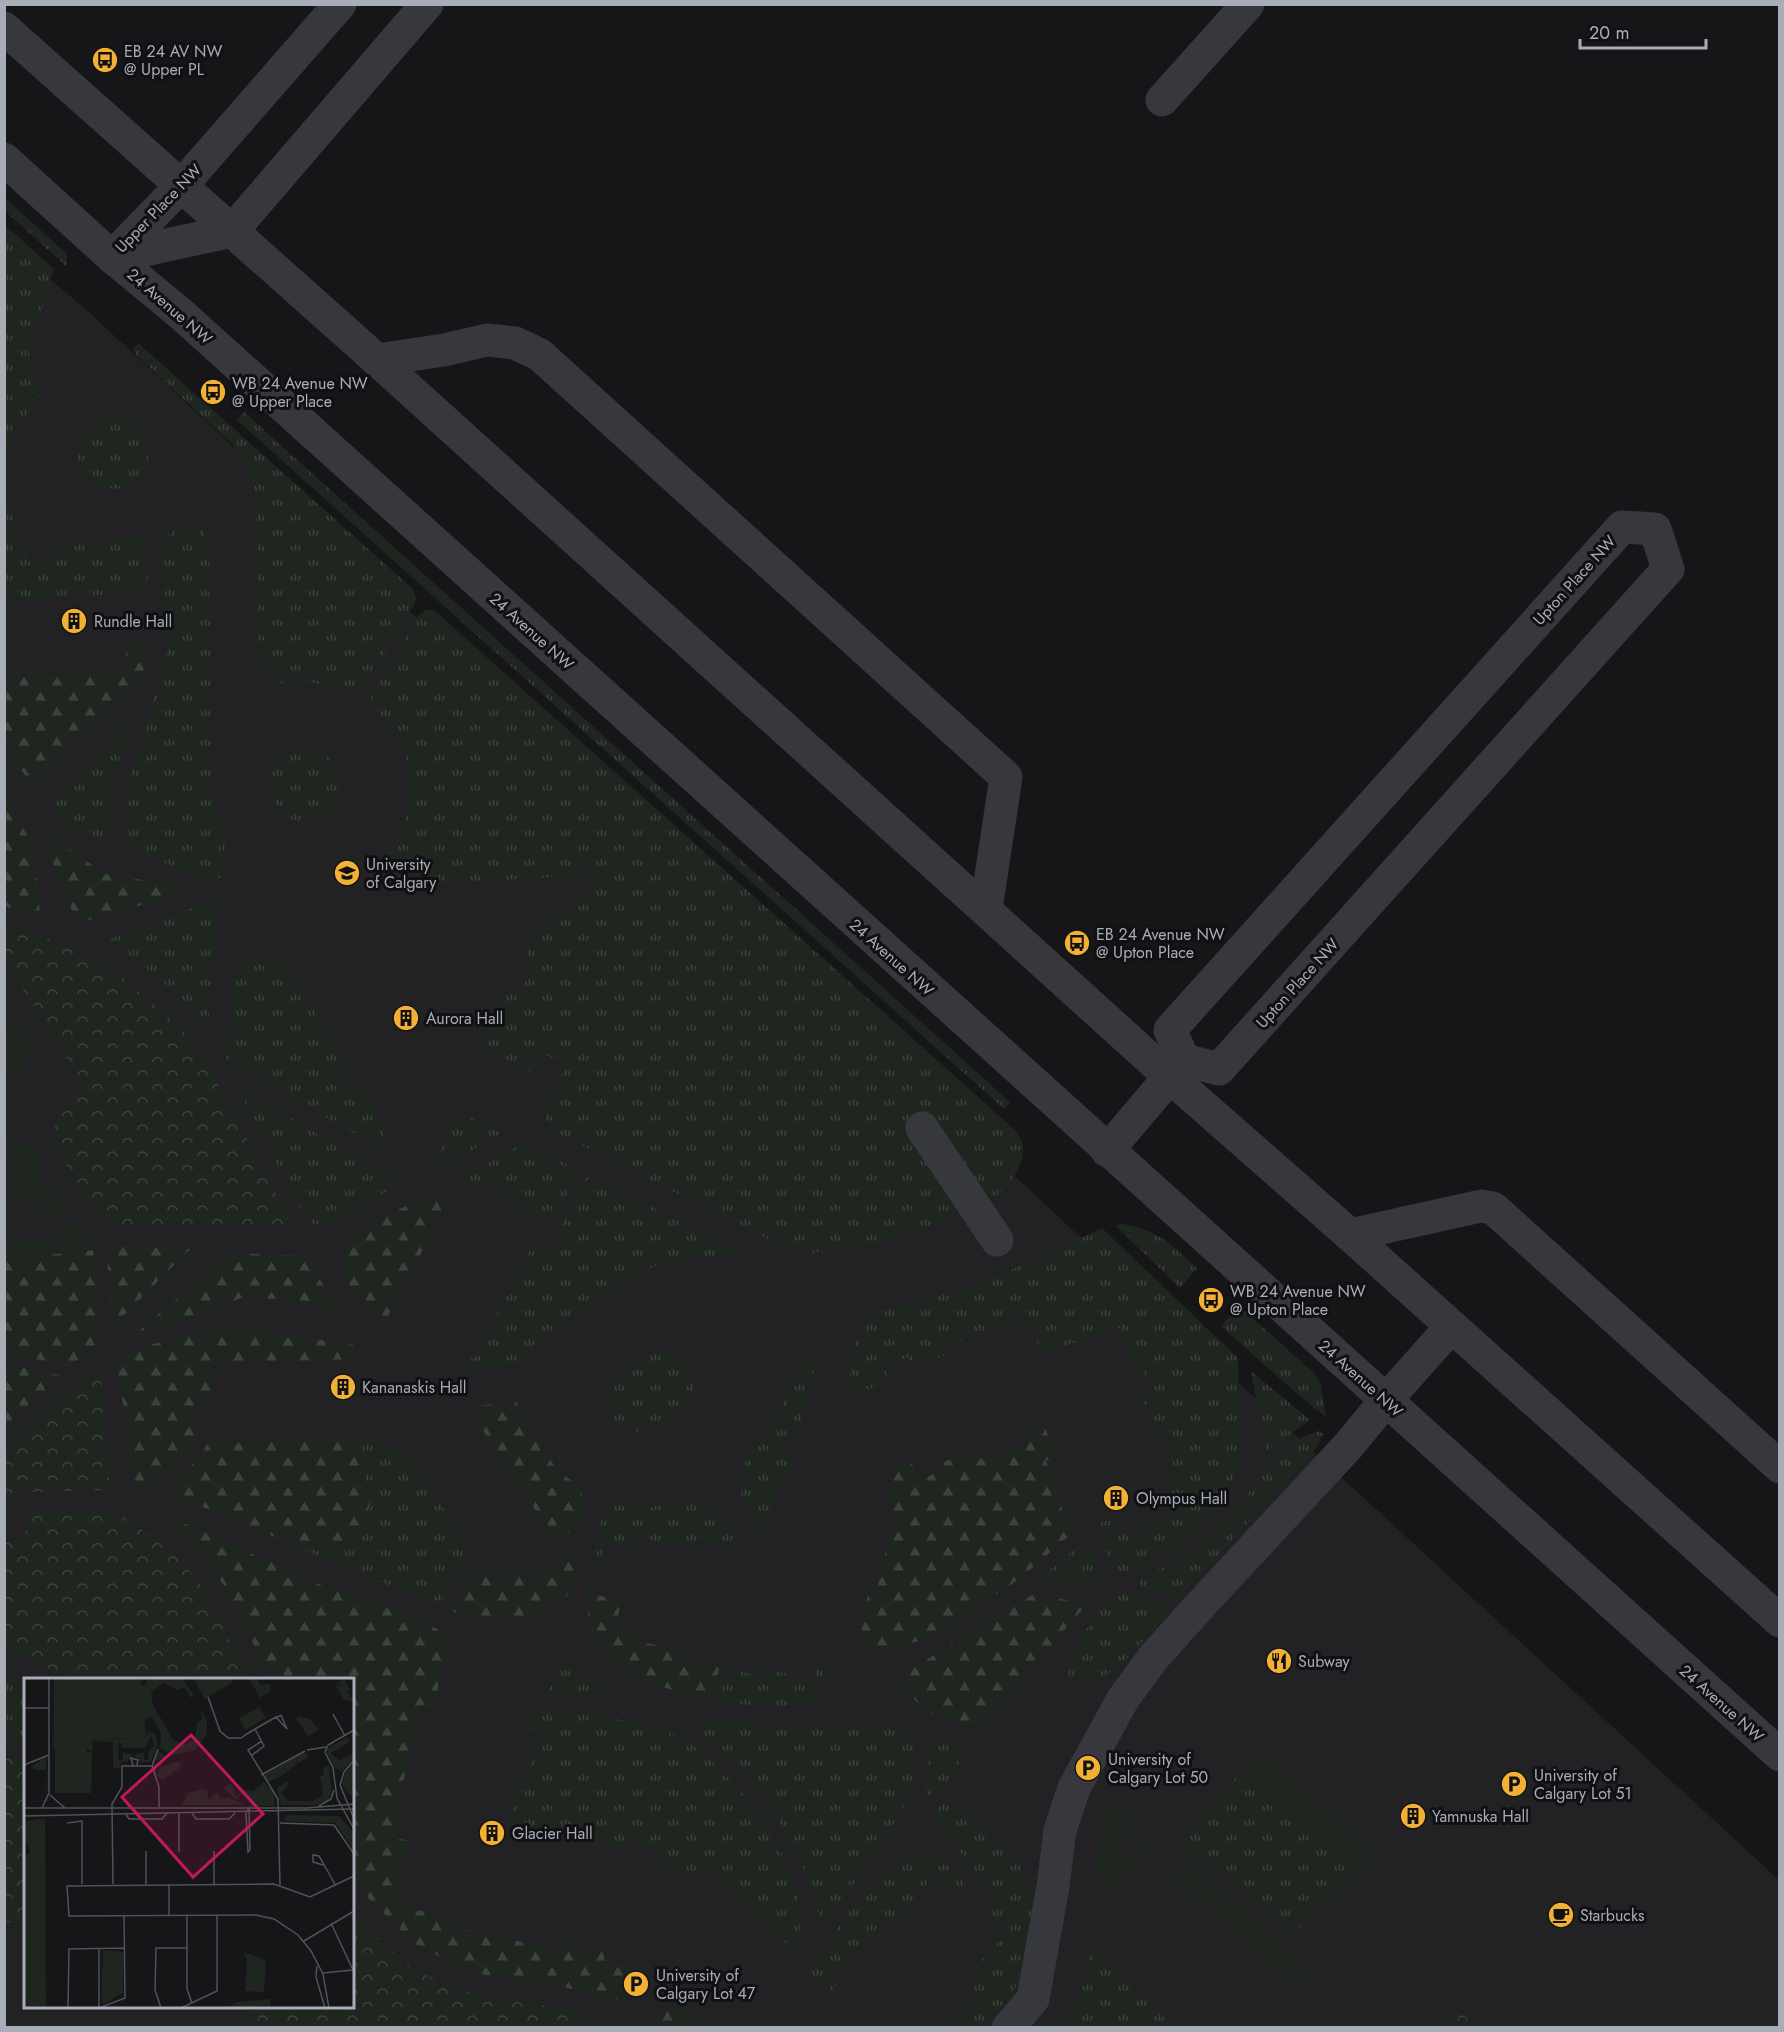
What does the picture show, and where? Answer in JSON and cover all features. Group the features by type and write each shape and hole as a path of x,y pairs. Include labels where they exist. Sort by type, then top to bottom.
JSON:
{"street":[{"name":"Upper Place NW","path":"112,257 182,185 340,4"},
{"path":"232,231 428,4"},
{"path":"1162,100 1248,4"},
{"path":"4,28 182,185 986,909 1177,1069 1350,1235 1779,1621"},
{"name":"24 Avenue NW","path":"4,159 112,257 181,314 1779,1755"},
{"name":"Upper Place NW","path":"112,257 232,231"},
{"path":"377,360 444,350 487,340 515,343 540,355 549,363 1006,777 986,909"},
{"name":"Upton Place NW","path":"1622,527 1655,529 1668,569 1219,1069 1177,1069 1170,1030 1177,1021 1622,527"},
{"path":"1107,1151 1177,1069"},
{"path":"922,1128 997,1240"},
{"path":"1350,1235 1481,1206 1493,1208 1779,1467"},
{"path":"1008,2028 1033,1999 1053,1886 1060,1830 1074,1788 1123,1699 1153,1658 1188,1618 1349,1444 1451,1327"}],"shaded area":[{"name":"University of Calgary","path":"4,240 91,314 1076,1233 1779,1880 1779,2027 5,2027"}],"green space":[{"path":"5,198 67,254 66,266 5,211"},
{"path":"5,225 54,269 29,352 43,392 5,450"},
{"path":"138,343 413,589 416,599 414,605 362,687 347,691 311,682 282,684 273,677 259,653 256,504 253,483 233,445 135,354 134,349"},
{"path":"244,412 1010,1102 1004,1109 237,420"},
{"path":"113,417 133,423 143,433 149,453 143,473 133,483 113,489 93,483 83,473 77,453 83,433 93,423"},
{"path":"5,501 22,530 14,534 31,564 69,541 144,537 148,585 123,590 122,594 5,600"},
{"path":"193,524 204,532 209,546 212,791 214,812 226,836 220,878 210,881 138,852 125,840 123,800 162,673 167,649 161,536 171,534 171,525"},
{"path":"426,610 434,610 1015,1130 1021,1138 1023,1156 1016,1173 998,1196 949,1195 955,1208 953,1219 881,1243 852,1249 798,1254 569,1139 551,1127 546,1119 547,1103 567,1067 560,1061 543,1054 532,1072 479,1045 509,986 524,992 528,945 602,874 361,889 360,883 369,879 374,868 387,854 402,830 410,790 410,776 402,746 392,728 375,708 371,695 418,616"},
{"path":"146,642 147,665 117,704 77,736 31,785 5,744 5,678 126,672 126,643"},
{"path":"127,723 131,727 111,782 107,842 59,822 54,816 55,796"},
{"path":"306,750 326,756 336,766 342,786 336,806 326,816 306,822 286,816 276,806 270,786 276,766 286,756"},
{"path":"4,794 35,849 40,918 5,906"},
{"path":"39,828 105,874 178,886 182,894 77,923"},
{"path":"219,898 208,1026 174,991 109,939"},
{"path":"4,927 54,940 119,974 180,1027 211,1071 292,1224 138,1226 101,1221 50,1140 63,1104 87,1089 5,962"},
{"path":"237,957 279,958 350,1065 337,1074 376,1103 388,1153 226,1059"},
{"path":"5,1024 19,1025 33,1046 22,1071 5,1074"},
{"path":"236,1086 402,1183 329,1224 313,1224 303,1214"},
{"path":"459,1112 499,1132 499,1135 437,1169 432,1169 432,1167"},
{"path":"5,1128 16,1143 32,1146 42,1161 37,1176 46,1190 56,1189 65,1201 59,1216 44,1217 33,1203 20,1202 12,1190 18,1176 9,1161 5,1161"},
{"path":"524,1143 576,1169 577,1176 552,1224 519,1208 521,1204 487,1186 483,1193 459,1180"},
{"path":"588,1177 736,1249 740,1256 691,1258 657,1265 565,1322 540,1342 518,1365 471,1372 471,1358 474,1359 533,1244 550,1249 584,1180"},
{"path":"428,1197 447,1204 386,1320 351,1290 342,1260 356,1235 388,1214"},
{"path":"76,1219 92,1241 93,1250 5,1259 5,1231 12,1242 59,1239 64,1227"},
{"path":"1120,1224 1144,1229 1162,1238 1197,1268 1180,1288 1116,1226"},
{"path":"1102,1228 1238,1358 1241,1462 1230,1486 1215,1513 1180,1546 1130,1572 1119,1571 1111,1560 1097,1524 1111,1519 1116,1535 1178,1514 1167,1478 1176,1475 1161,1426 1153,1427 1142,1396 1151,1394 1142,1366 1133,1368 1121,1328 1041,1353 1029,1318 941,1347 944,1356 912,1366 909,1357 884,1366 889,1382 855,1394 847,1393 856,1342 863,1327 874,1316 888,1309 966,1287 1036,1259"},
{"path":"106,1245 190,1249 113,1326"},
{"path":"93,1250 102,1339 70,1367 5,1352 5,1259"},
{"path":"230,1253 304,1256 342,1313 284,1299 241,1298 132,1337"},
{"path":"1239,1306 1314,1373 1321,1384 1326,1417 1221,1326"},
{"path":"262,1331 354,1345 356,1359 212,1364 214,1396 195,1397 197,1437 175,1469 136,1490 116,1358 150,1345 197,1333"},
{"path":"671,1351 684,1363 693,1378 691,1401 657,1427 636,1432 617,1423 608,1405 611,1386 640,1361 657,1352"},
{"path":"809,1353 816,1363 800,1425 791,1424 786,1452 794,1454 787,1486 778,1485 767,1536 743,1505 740,1484 746,1460 768,1434"},
{"path":"100,1361 110,1490 5,1493 5,1447"},
{"path":"4,1363 61,1376 5,1426"},
{"path":"1251,1371 1310,1420 1266,1451"},
{"path":"517,1402 520,1412 557,1470 579,1486 586,1506 577,1528 556,1541 474,1417 473,1406"},
{"path":"1046,1429 1055,1458 1046,1461 1063,1512 1071,1510 1077,1529 1018,1580 955,1621 919,1641 892,1647 859,1643 869,1588 877,1590 895,1511 887,1509 895,1469 912,1463 918,1480 945,1470 943,1462 974,1453 977,1460 1027,1444 1025,1436"},
{"path":"359,1431 414,1459 413,1462 474,1556 458,1569 439,1606 302,1549 357,1539 371,1502 358,1437"},
{"path":"1319,1431 1323,1434 1316,1448 1179,1598 1141,1588 1140,1579 1201,1546 1228,1518 1283,1451 1306,1436"},
{"path":"210,1436 216,1436 217,1444 358,1437 371,1502 357,1539 302,1549 217,1512 164,1494 203,1453"},
{"path":"676,1499 710,1507 724,1520 741,1549 698,1540 696,1549 637,1537 634,1550 605,1543 592,1594 586,1593 602,1516 617,1505 649,1508"},
{"path":"65,1510 113,1513 127,1518 174,1555 197,1579 250,1678 68,1678 5,1647 5,1542 24,1536 31,1511"},
{"path":"168,1517 339,1592 413,1617 440,1631 448,1638 434,1707 421,1705 395,1817 404,1820 399,1839 410,1841 406,1858 401,1857 393,1899 416,1905 416,1910 453,1918 452,1927 564,1951 566,1943 605,1951 604,1960 633,1966 617,2000 547,1983 472,1973 415,1944 367,1897 354,1871 354,1678 270,1678 225,1587 201,1553 161,1518"},
{"path":"1081,1544 1090,1545 1103,1575 1099,1581 1044,1579 1043,1576"},
{"path":"559,1559 572,1559 575,1577 567,1596 532,1618 504,1622 453,1612 464,1588 482,1569 490,1582 515,1566 525,1583"},
{"path":"586,1593 621,1600 616,1628 637,1633 637,1641 675,1649 674,1657 720,1667 714,1684 699,1698 646,1681 630,1673 616,1663 594,1635 588,1616"},
{"path":"1124,1593 1171,1608 1148,1636 1111,1672 1089,1681 1066,1680 1079,1642 1086,1630 1103,1609"},
{"path":"1034,1594 1087,1604 981,1726 957,1723 936,1716 919,1704 903,1685 910,1670"},
{"path":"562,1663 611,1688 608,1693 554,1695 549,1691 556,1666"},
{"path":"818,1666 827,1668 819,1694 811,1704 755,1705 699,1698 714,1684 720,1667 755,1675 758,1667 815,1680"},
{"path":"4,1674 24,1684 24,1743 5,1743"},
{"path":"558,1710 641,1724 673,1734 693,1745 721,1770 768,1829 791,1875 800,1921 797,1953 700,1865 689,1878 680,1870 656,1865 659,1849 629,1843 627,1851 588,1843 590,1835 540,1824 538,1832 509,1825 518,1779 526,1782 538,1732 528,1730 532,1712"},
{"path":"697,1719 771,1724 864,1725 903,1732 914,1741 915,1767 906,1803 868,1866 826,1919 823,1920 818,1913 801,1863 784,1829 758,1788 739,1765 693,1727"},
{"path":"931,1738 967,1750 946,1783 930,1796 925,1790 924,1781 929,1765 928,1748"},
{"path":"1259,1749 1377,1855 1360,1873 1247,1764"},
{"path":"24,1758 24,1923 5,1922 5,1759"},
{"path":"1247,1764 1360,1873 1294,1932 1181,1844"},
{"path":"949,1799 1021,1867 1027,1878 1028,1897 1035,1898 1026,1967 1008,2002 985,2027 948,2027 974,1999 968,1993 981,1977 972,1970 1000,1940 993,1933 1001,1924 985,1909 997,1900 932,1815 932,1812"},
{"path":"1102,1811 1123,1813 1137,1825 1115,1850 1125,1859 1147,1834 1155,1841 1110,1889 1096,1876"},
{"path":"928,1855 935,1857 953,1870 969,1894 963,1902 933,1877 892,1924 885,1919 830,1979 836,1985 829,1994 806,1973 821,1958 850,1909 896,1866 909,1858"},
{"path":"1187,1860 1310,1970 1295,1982 1282,1975 1172,1878"},
{"path":"354,1917 412,1968 457,1990 580,2012 583,2021 564,2028 263,2027 243,2008 354,2008"},
{"path":"1094,1946 1105,1955 1101,1960 1175,2027 1061,2027 1081,1990 1087,1972 1089,1954"},
{"path":"675,2004 702,2027 664,2027 653,2021"},
{"path":"1452,2009 1483,2027 1438,2027"}],"place":[{"name":"EB 24 AV NW @ Upper PL","path":"105,60"},
{"name":"WB 24 Avenue NW @ Upper Place","path":"213,392"},
{"name":"Rundle Hall","path":"74,621"},
{"name":"University of Calgary","path":"347,873"},
{"name":"EB 24 Avenue NW @ Upton Place","path":"1077,943"},
{"name":"Aurora Hall","path":"406,1018"},
{"name":"WB 24 Avenue NW @ Upton Place","path":"1211,1300"},
{"name":"Kananaskis Hall","path":"343,1387"},
{"name":"Olympus Hall","path":"1116,1498"},
{"name":"Subway","path":"1279,1661"},
{"name":"University of Calgary Lot 50","path":"1088,1768"},
{"name":"University of Calgary Lot 51","path":"1514,1784"},
{"name":"Yamnuska Hall","path":"1413,1816"},
{"name":"Glacier Hall","path":"492,1833"},
{"name":"Starbucks","path":"1561,1915"},
{"name":"University of Calgary Lot 47","path":"636,1984"}]}
